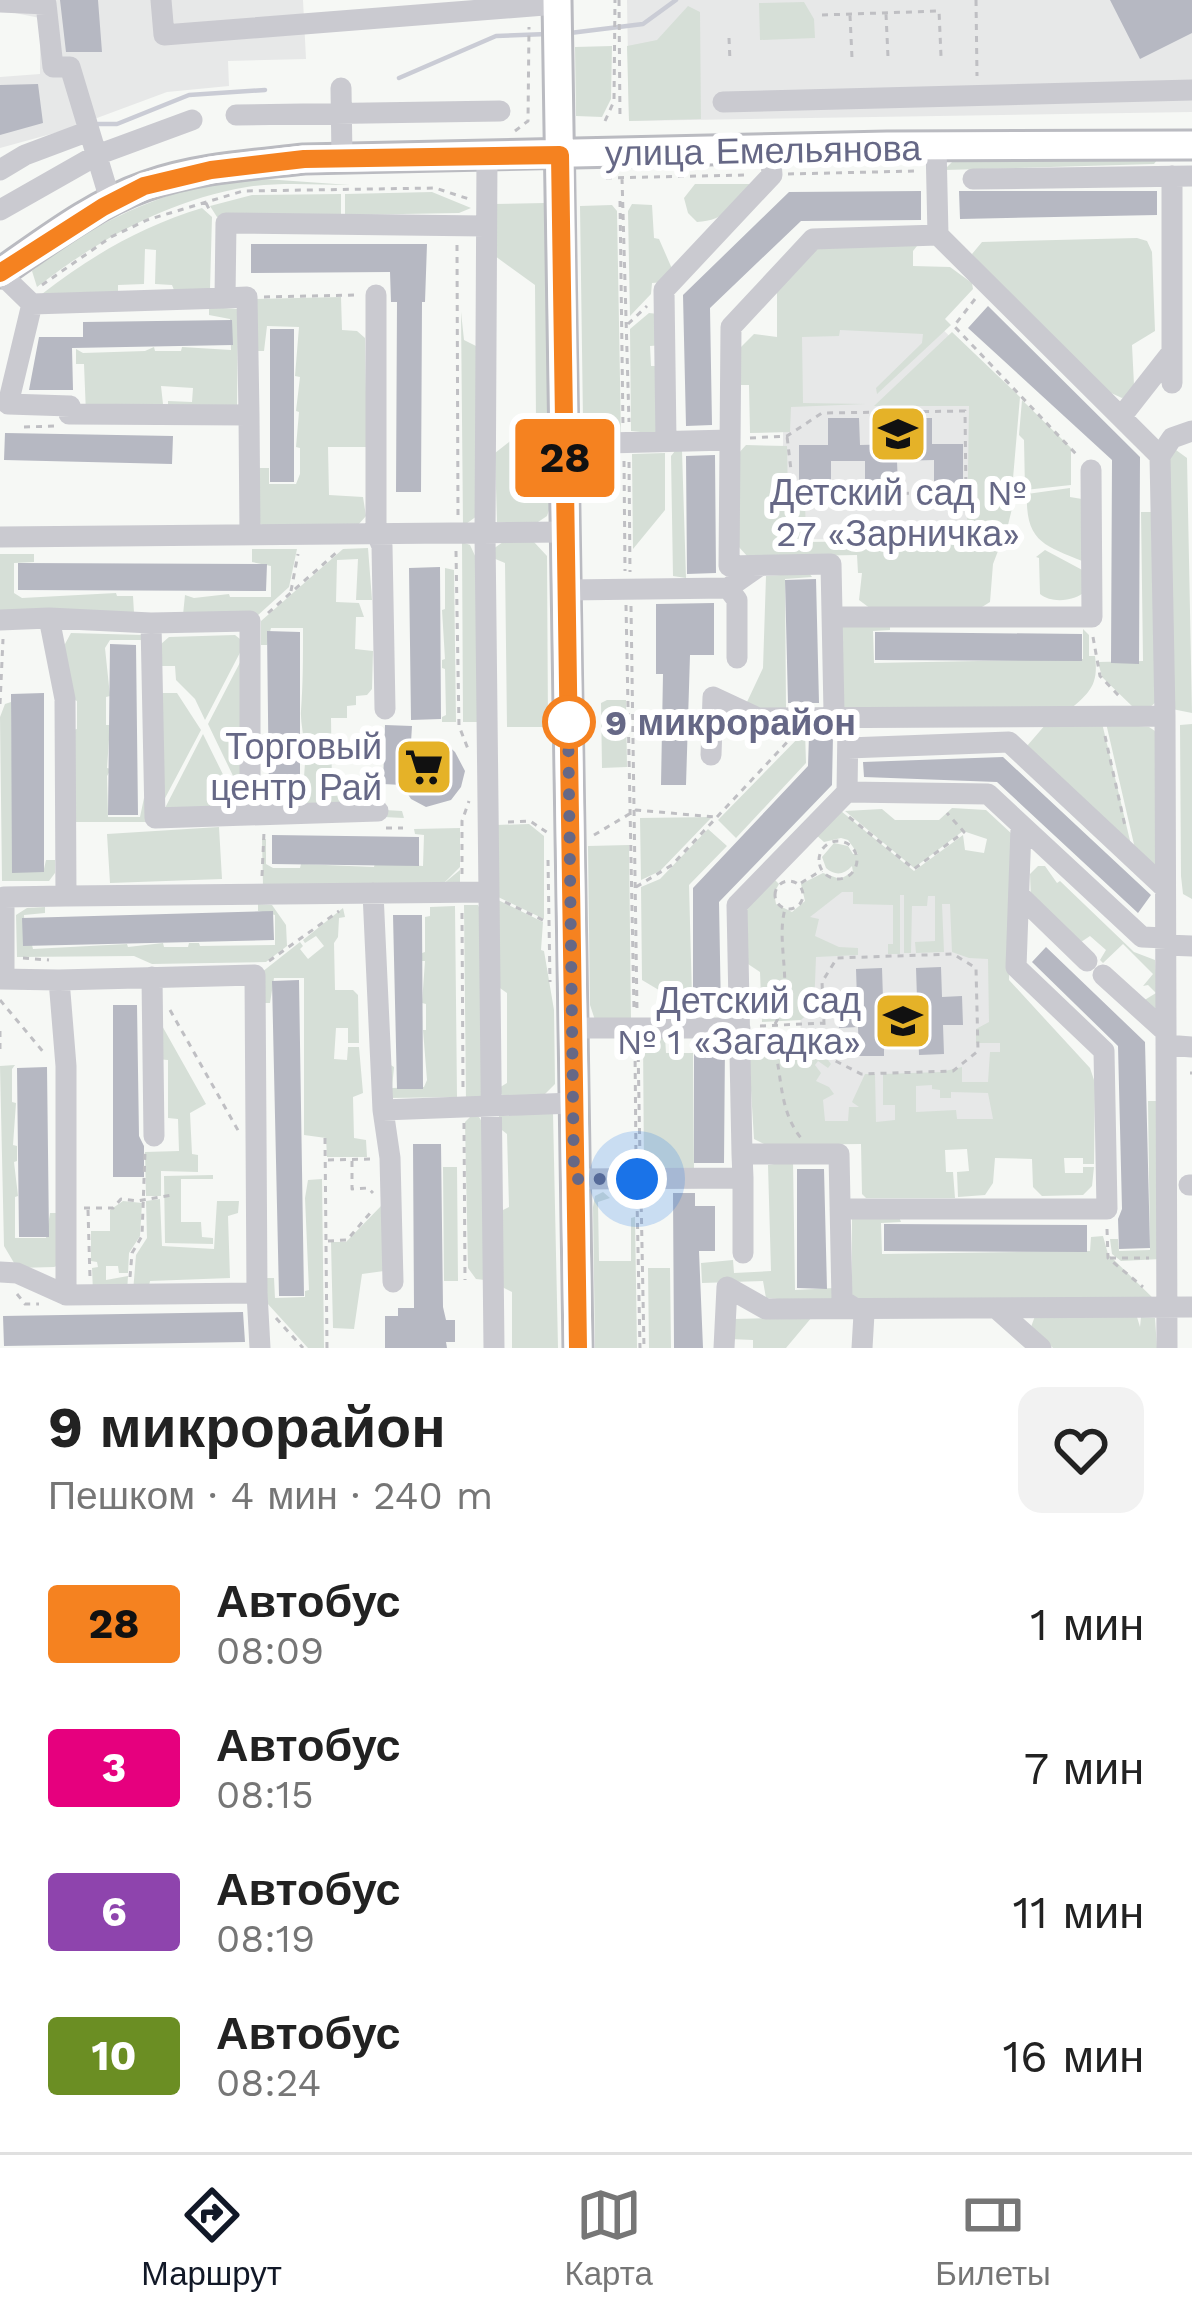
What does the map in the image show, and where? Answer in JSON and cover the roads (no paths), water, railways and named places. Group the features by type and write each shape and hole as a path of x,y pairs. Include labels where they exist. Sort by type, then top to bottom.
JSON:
{"main road":[{"path":"552,19 560,155 578,1348"},
{"name":"улица Емельянова","path":"0,273 144,186 211,170 304,159 560,155 771,162 1192,145"}],"street":[{"path":"161,0 164,35 552,19"},
{"path":"0,2 46,4 52,67 70,67 111,202"},
{"path":"341,88 342,159"},
{"path":"722,102 1192,90"},
{"path":"236,115 500,111"},
{"path":"0,210 97,155 192,121"},
{"path":"0,170 25,155 89,131"},
{"path":"487,156 484,533 494,1348"},
{"path":"937,158 938,235 1160,456"},
{"path":"666,441 664,290 771,162"},
{"path":"973,179 1182,176 1172,382"},
{"path":"225,298 226,223 485,226"},
{"path":"742,1253 737,905 841,798 848,725 834,712 831,564 729,566 731,327 813,239 938,235"},
{"path":"0,273 32,304 247,297 250,535"},
{"path":"376,295 376,532 382,546 386,709"},
{"path":"32,304 4,395 8,404 70,406 69,414 249,415"},
{"path":"1121,417 1172,352"},
{"path":"1167,1348 1160,456 1172,438 1192,431"},
{"path":"565,444 730,440"},
{"path":"832,617 1092,617 1091,470"},
{"path":"0,537 566,532"},
{"path":"567,590 728,587 761,565"},
{"path":"728,587 737,600 737,658"},
{"path":"49,618 64,699 66,896"},
{"path":"2,620 250,621 250,815"},
{"path":"151,623 154,818 380,819"},
{"path":"710,754 713,697 758,718 1165,716"},
{"path":"848,748 1009,742 1133,857 1166,898 1192,908"},
{"path":"841,798 988,794 1142,938 1192,946"},
{"path":"840,1209 1107,1209 1104,1051 1016,968 1021,828"},
{"path":"260,1348 254,976 153,988 2,979 4,897 489,892"},
{"path":"373,893 393,1282"},
{"path":"1019,896 1166,1038 1192,1047"},
{"path":"59,980 77,1208 66,1295"},
{"path":"153,988 154,1136"},
{"path":"572,1028 740,1028"},
{"path":"383,1110 572,1103"},
{"path":"742,1154 839,1154 842,1300 864,1315 862,1348"},
{"path":"574,1179 743,1178"},
{"path":"0,1272 17,1273 66,1295 261,1300"},
{"path":"724,1348 727,1287 766,1310 1192,1307"},
{"path":"998,1310 1040,1348"}],"waterway":[{"path":"570,33 643,24 676,0"},
{"path":"399,78 496,36 547,34"},
{"path":"98,124 117,124 189,95 265,90"}],"place":[{"name":"Детский сад № 27 «Зарничка»","path":"898,434"},
{"name":"9 микрорайон","path":"569,722"},
{"name":"Торговый центр Рай","path":"424,767"},
{"name":"Детский сад № 1 «Загадка»","path":"903,1021"}]}
